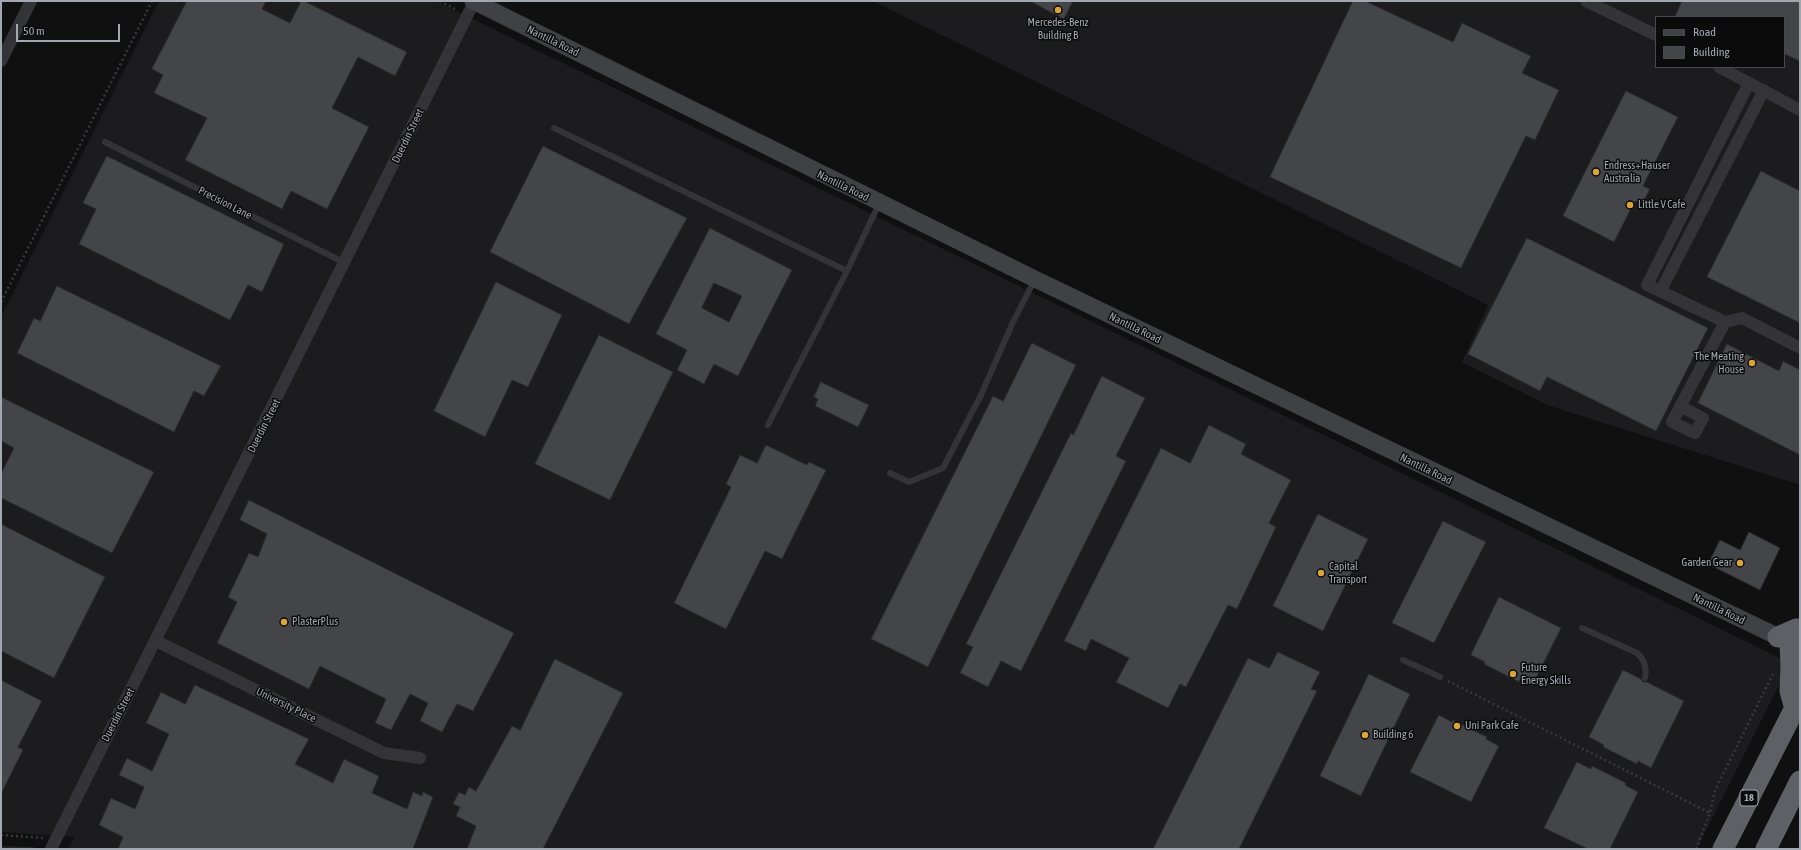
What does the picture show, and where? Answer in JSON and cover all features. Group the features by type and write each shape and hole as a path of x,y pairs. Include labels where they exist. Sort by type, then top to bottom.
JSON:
{"highway":[{"path":"1792,639 1790,691 1797,703"},
{"name":"18","path":"1723,849 1797,703"},
{"path":"1766,849 1800,781"}],"street":[{"path":"1,61 31,1"},
{"name":"Nantilla Road","path":"474,1 879,204 1035,280 1792,639"},
{"name":"Duerdin Street","path":"54,844 345,263 474,1"},
{"path":"1586,1 1655,35"},
{"path":"1721,68 1800,110"},
{"path":"1750,83 1647,284 1725,322 1742,318 1800,348"},
{"path":"1661,290 1764,90"},
{"path":"1680,406 1725,322"},
{"name":"University Place","path":"156,641 384,753 420,758"}],"lane":[{"path":"554,128 847,271"},
{"name":"Precision Lane","path":"105,142 345,263"},
{"path":"768,425 847,271 879,204"},
{"path":"890,472 909,482 943,468 981,395 1013,322 1035,280"},
{"path":"1582,628 1637,653 1643,658 1646,666 1645,678"},
{"path":"1403,660 1440,677"}],"path":[{"path":"1,302 152,1"},
{"path":"1696,849 1710,813 1715,790 1775,671 1791,666"},
{"path":"1440,677 1710,813"},
{"path":"1,835 54,844"}],"shaded area":[{"path":"159,1 436,1 1790,663 1697,849 68,849 74,837 1,832 1,317"},
{"path":"873,1 1800,1 1800,485 1550,406 1462,362 1488,305"},
{"path":"1,846 34,847 33,849 1,849"}],"building":[{"path":"187,1 266,1 262,9 290,23 301,1 304,1 407,52 395,76 358,57 332,108 369,127 327,209 291,191 282,209 185,160 207,118 154,93 163,75 152,69"},
{"name":"Mercedes-Benz Building B","path":"1030,1 1073,1 1064,19"},
{"path":"1353,1 1365,1 1453,42 1462,23 1531,56 1522,73 1559,90 1535,140 1526,136 1461,268 1270,177"},
{"path":"1682,1 1800,1 1800,61 1785,54 1785,16 1675,16"},
{"path":"1626,91 1678,117 1643,186 1650,189 1642,204 1635,201 1614,242 1563,216"},
{"path":"543,146 687,218 629,324 490,252"},
{"path":"107,156 284,244 262,292 248,285 230,320 79,244 96,209 83,203"},
{"path":"1761,171 1800,191 1800,323 1707,277"},
{"path":"710,228 792,270 738,376 714,364 704,384 677,370 687,350 656,334","holes":["714,283 742,296 729,322 702,308"]},
{"path":"1527,238 1708,328 1656,431 1547,377 1540,391 1468,354"},
{"path":"496,282 562,315 528,387 512,380 485,437 434,411"},
{"path":"57,286 221,366 204,396 194,391 174,432 17,353 34,318 40,321"},
{"path":"599,335 673,372 610,500 535,464"},
{"path":"1032,343 1076,365 928,667 871,639 993,396 1003,401"},
{"path":"1727,344 1779,371 1783,361 1800,370 1800,455 1698,403"},
{"path":"1102,376 1145,398 1116,456 1126,461 1021,671 1001,661 988,687 960,673 973,647 966,644 1071,433 1073,435"},
{"path":"821,382 869,405 858,427 815,406 818,399 814,397"},
{"path":"1,397 154,472 112,553 1,498 1,474 14,448 1,441"},
{"path":"1209,425 1246,444 1241,454 1291,480 1269,523 1276,527 1237,609 1228,605 1186,687 1180,684 1168,708 1116,682 1129,658 1091,639 1086,651 1064,641 1161,448 1190,463"},
{"path":"766,445 807,465 809,462 826,470 782,559 765,551 726,629 674,603 731,487 726,484 740,455 757,463"},
{"path":"249,500 514,633 473,711 457,704 442,732 420,721 428,703 410,694 391,730 375,723 386,699 320,666 309,689 217,643 237,602 228,597 249,553 258,557 267,534 240,520"},
{"name":"Capital Transport","path":"1318,514 1368,539 1323,631 1273,606"},
{"path":"1443,521 1486,542 1434,643 1392,623"},
{"path":"1,524 105,577 54,678 1,651"},
{"path":"1749,532 1780,548 1760,590 1708,564 1720,540 1740,550"},
{"path":"1499,597 1561,628 1532,686 1519,680 1519,682 1484,664 1485,662 1471,655"},
{"path":"1278,652 1320,672 1311,689 1317,691 1239,849 1153,849 1248,658 1269,668"},
{"path":"555,659 623,693 543,849 467,849 476,826 456,816 460,807 453,804 459,792 465,795 469,787 476,791 512,726 520,730"},
{"path":"1623,670 1641,679 1643,682 1647,682 1684,701 1651,768 1638,761 1637,764 1603,747 1604,745 1589,737"},
{"name":"Building 6","path":"1369,674 1410,694 1361,796 1320,776"},
{"path":"1,680 42,701 18,747 23,750 1,794"},
{"path":"195,685 309,739 295,764 333,783 344,759 379,776 372,793 407,809 413,792 422,796 423,792 433,797 413,849 118,849 123,837 99,825 111,798 135,809 144,787 119,775 127,758 152,771 169,734 146,723 161,692 185,704"},
{"path":"1439,715 1452,722 1453,720 1487,737 1486,739 1499,746 1471,802 1410,772"},
{"path":"1577,762 1591,769 1592,766 1626,783 1625,785 1638,792 1610,849 1588,849 1544,828"}],"place":[{"name":"Mercedes-Benz Building B","path":"1058,10"},
{"name":"Endress+Hauser Australia","path":"1596,172"},
{"name":"Little V Cafe","path":"1630,205"},
{"name":"The Meating House","path":"1752,363"},
{"name":"Garden Gear","path":"1740,563"},
{"name":"Capital Transport","path":"1321,573"},
{"name":"PlasterPlus","path":"284,622"},
{"name":"Future Energy Skills","path":"1513,674"},
{"name":"Uni Park Cafe","path":"1457,726"},
{"name":"Building 6","path":"1365,735"}]}
